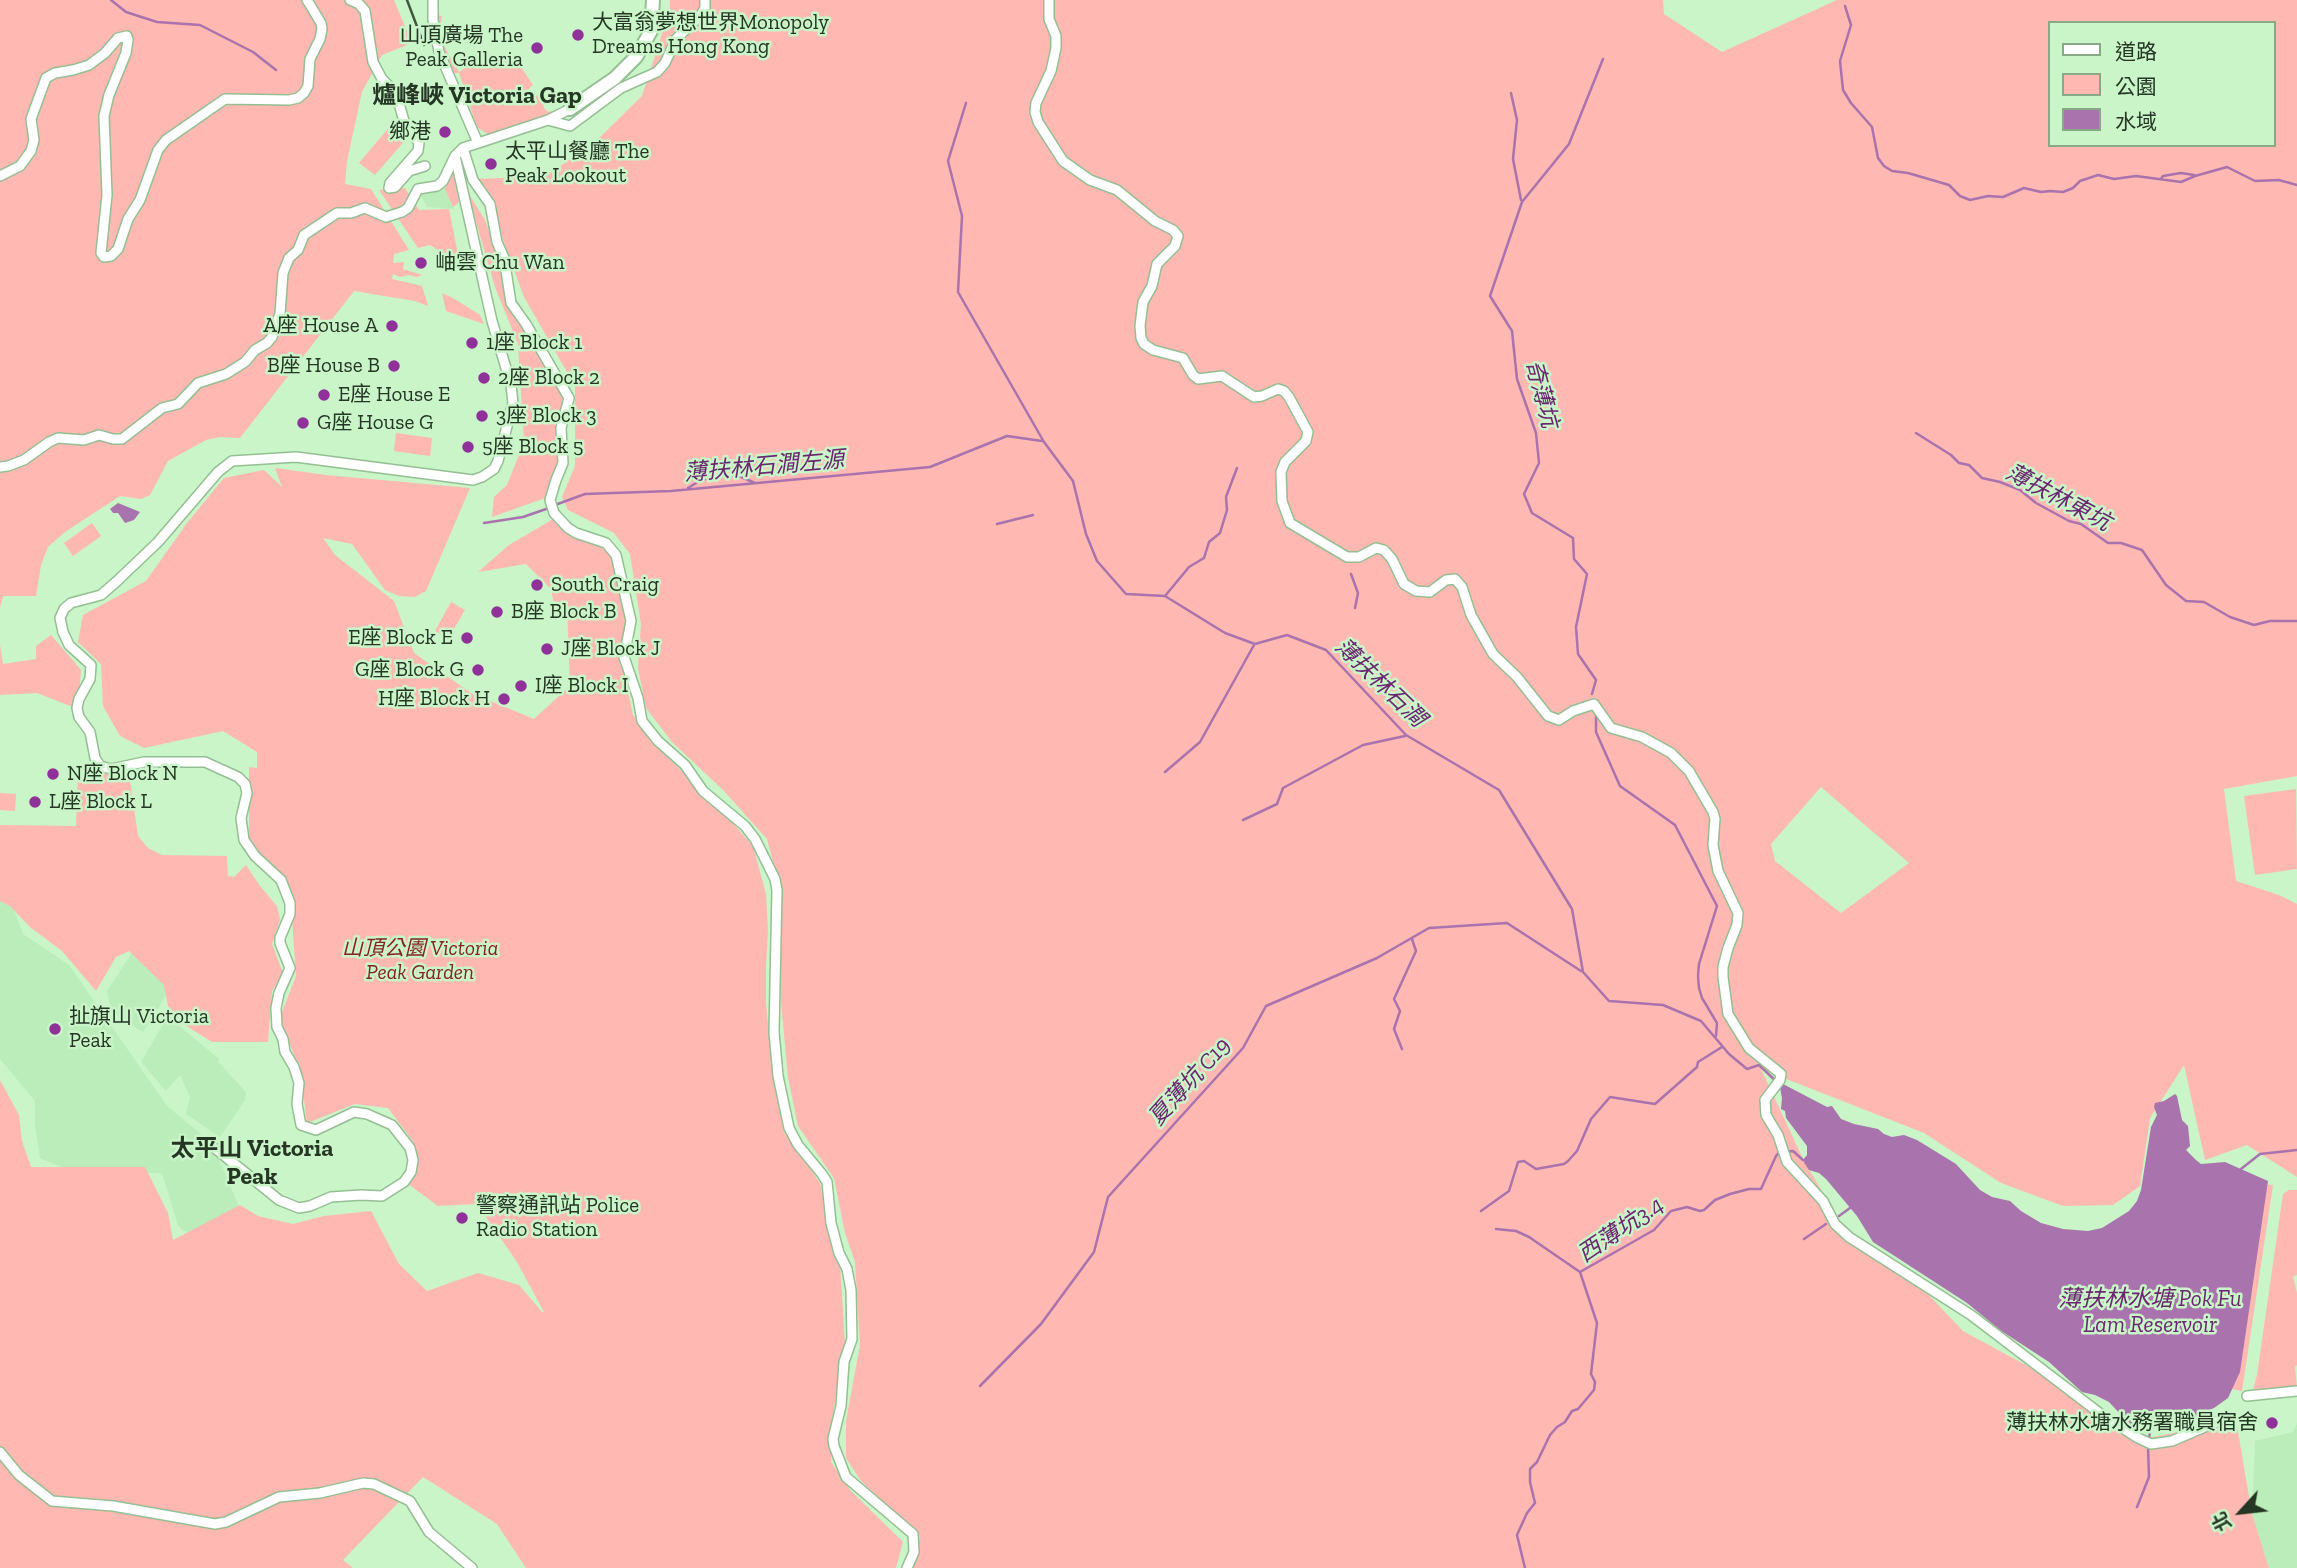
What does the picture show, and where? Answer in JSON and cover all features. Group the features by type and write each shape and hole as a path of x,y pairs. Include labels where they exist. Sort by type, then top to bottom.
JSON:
{"main road":[{"path":"570,109 615,78 636,57 651,31 653,0"}],"street":[{"path":"0,176 20,166 30,154 34,140 31,119 46,78 55,73 89,65 118,38 127,36 127,48 104,116 107,195 101,253 104,257 111,256 118,249 126,224 139,202 146,178 164,142 225,99 289,100 298,98 305,92 310,59 322,29 307,0"},
{"path":"350,0 365,11 373,62 382,79 396,93 404,121 419,141 418,151 390,183 390,188 395,187 409,171 425,166"},
{"path":"433,0 433,20 439,52 478,143"},
{"path":"548,121 570,126 621,88 657,72 665,63 676,39 701,15 705,0"},
{"path":"1049,0 1049,19 1056,36 1056,48 1051,71 1036,103 1038,122 1063,161 1090,180 1116,190 1155,221 1175,232 1178,238 1175,246 1157,264 1152,286 1143,302 1140,326 1144,344 1183,358 1198,379 1222,376 1256,397 1275,389 1286,392 1308,432 1306,441 1285,462 1281,472 1282,501 1286,516 1293,525 1347,557 1359,557 1376,548 1384,550 1392,558 1404,584 1416,591 1430,592 1446,580 1455,579 1462,587 1473,619 1493,654 1517,677 1548,716 1559,720 1573,711 1594,704 1611,728 1642,737 1682,762 1713,813 1713,845 1718,871 1738,913 1723,976 1728,1014 1749,1048 1781,1074 1780,1080 1764,1103 1766,1115 1778,1135 1784,1157 1823,1201 1835,1224 1849,1237 1971,1315 2102,1415 2143,1440 2155,1443 2172,1441 2216,1422"},
{"path":"0,467 24,460 58,438 84,440 100,435 122,439 162,408 178,404 197,383 222,376 244,363 273,335 280,311 283,273 289,257 298,250 303,236 337,213 351,213 365,208 386,217 402,212 409,207 418,189 437,186 443,181 455,156 463,148 548,121 570,109"},
{"path":"463,148 472,180 489,204 497,242 504,258 512,303 569,398 561,428 564,463 555,480 550,500 557,517 574,532 607,544 616,555 631,621 625,660 645,726 685,765 703,791 745,826 755,839 775,879 774,1032 778,1076 789,1128 798,1145 827,1182 831,1223 839,1253 847,1269 851,1290 852,1339 844,1363 841,1406 833,1438 834,1446 846,1477 913,1534 914,1552 907,1568"},
{"path":"216,1149 279,1200 299,1208 331,1198 382,1196 404,1182 411,1172 413,1160 410,1148 392,1125 367,1114 354,1112 316,1130 300,1125 297,1104 299,1083 277,1027 276,1008 279,993 290,968 279,943 290,915 290,903 281,880 254,856 244,840 241,818 247,793 245,784 238,777 205,762 144,762 111,769 100,766 95,758 90,732 79,716 78,708 79,699 90,679 90,666 67,642 61,626 61,615 71,603 101,595 116,583 158,542 218,472 232,461 296,457 473,480 494,468 513,403 511,385 492,321 455,156"},
{"path":"2247,1396 2297,1391"},
{"path":"0,1452 19,1475 46,1498 65,1503 113,1506 220,1524 279,1497 363,1483 374,1484 412,1502 429,1532 472,1568"}],"shaded area":[{"path":"445,187 454,209 427,207 420,194"},
{"path":"0,899 11,902 23,934 69,965 167,1106 217,1147 215,1150 240,1209 196,1235 182,1230 178,1225 162,1173 78,1174 40,1158 35,1101 0,1059"},
{"path":"135,948 177,978 143,1032 112,1013 107,991"},
{"path":"166,1019 173,1026 177,1024 219,1059 218,1062 246,1092 245,1100 220,1137 186,1114 190,1097 180,1075 166,1091 141,1062"},
{"path":"2297,1423 2297,1568 2269,1568 2252,1514 2255,1441 2293,1432"}],"green space":[{"path":"0,0 394,0 412,43 382,55 362,92 347,161 345,184 371,189 409,250 394,254 393,263 404,262 403,269 422,275 400,277 393,274 392,279 422,286 428,306 415,301 354,291 240,438 220,437 206,440 168,461 150,495 141,499 120,496 65,532 48,547 41,565 36,596 3,596 0,608"},
{"path":"670,0 1663,0 1664,14 1722,52 1837,0 2297,0 2297,776 2224,789 2236,881 2297,904 2297,1177 2247,1145 2205,1160 2184,1065 2150,1118 2140,1186 2113,1205 2063,1206 2001,1183 1924,1133 1761,1069 1804,1161 1843,1226 1901,1266 1963,1331 2033,1369 2144,1439 2236,1420 2252,1514 2269,1568 911,1568 920,1537 861,1481 846,1458 846,1421 860,1345 855,1262 845,1233 834,1178 798,1126 788,1077 781,1002 781,892 767,839 723,790 672,742 646,708 638,668 641,624 630,554 614,533 568,510 562,497 575,466 575,386 524,297 479,179 546,176 595,142 642,96 670,9","holes":["1821,787 1909,863 1841,913 1775,861 1771,844"]},
{"path":"434,14 442,16 440,28 444,46 459,72 490,54 499,66 513,55 533,85 524,93 542,96 544,108 548,112 552,111 552,116 490,136 477,127 459,73 448,69"},
{"path":"397,118 408,137 375,175 359,163"},
{"path":"452,174 459,202 453,207 445,189"},
{"path":"405,188 419,210 449,209 460,264 430,245 418,248 379,190"},
{"path":"467,191 485,220 514,301 564,388 564,463 548,497 492,517 494,497 507,485 524,442 518,344 495,287"},
{"path":"442,293 480,315 484,324 446,311"},
{"path":"396,433 432,438 430,456 394,451"},
{"name":"山頂公園 Victoria Peak Garden","path":"275,468 470,488 426,591 415,597 399,596 385,590 352,544 323,538 335,555 394,601 414,653 471,693 534,719 570,686 567,605 562,602 557,619 551,589 526,564 478,572 509,545 555,518 558,526 605,545 616,560 626,625 623,669 633,715 661,751 713,801 753,846 766,894 766,1003 773,1079 784,1132 820,1183 840,1264 845,1344 832,1419 831,1462 850,1490 903,1542 896,1568 526,1568 497,1524 423,1477 343,1560 353,1568 0,1568 0,1080 19,1115 22,1141 31,1167 145,1167 168,1213 173,1240 240,1205 258,1216 293,1224 324,1216 371,1211 399,1264 427,1291 478,1273 519,1285 544,1312 517,1262 477,1204 438,1206 408,1184 417,1155 412,1140 388,1108 355,1104 307,1123 300,1068 279,1020 296,976 290,889 249,844 249,767 257,768 257,752 223,731 144,748 120,736 103,706 101,664 78,642 83,615 146,581 187,523 224,478 264,470 282,487"},
{"path":"92,523 101,536 73,556 64,543"},
{"path":"451,602 465,610 448,639 435,631"},
{"path":"51,635 81,670 78,709 37,693 0,695 0,645 3,664 36,659 36,646"},
{"path":"128,766 138,836 148,848 162,855 227,856 228,876 234,877 246,865 277,906 280,920 272,944 283,973 272,991 268,1042 212,1042 185,1025 168,1006 164,985 129,951 116,957 96,991 62,951 30,927 10,906 0,901 0,825 76,826 78,772"},
{"path":"2296,789 2297,869 2255,875 2244,796"},
{"path":"0,793 16,794 15,811 0,810"},
{"path":"2263,1184 2273,1185 2242,1391 2232,1389"},
{"path":"2289,1190 2297,1190 2297,1275 2293,1277 2297,1293 2297,1387 2253,1390 2283,1194"}],"water":[{"path":"118,503 140,512 134,520 125,523 118,513 113,513 110,509"},
{"name":"薄扶林水塘 Pok Fu Lam Reservoir","path":"1783,1084 1827,1107 1832,1106 1841,1119 1878,1129 1892,1137 1904,1135 1917,1140 1956,1164 1980,1190 1992,1197 2010,1201 2041,1223 2063,1229 2088,1231 2102,1228 2129,1211 2137,1201 2151,1127 2157,1115 2155,1103 2175,1094 2182,1120 2188,1126 2190,1146 2186,1150 2196,1160 2201,1164 2225,1162 2268,1181 2240,1372 2228,1398 2214,1408 2190,1418 2171,1421 2150,1430 2135,1430 2109,1402 2082,1392 2049,1362 2000,1330 1967,1303 1873,1242 1857,1216 1826,1179 1809,1170 1805,1164 1803,1160 1807,1155 1807,1146 1786,1118 1785,1111 1781,1109 1780,1087"}],"waterway":[{"path":"111,0 126,12 157,22 200,25 253,52 276,70"},
{"path":"1845,6 1851,25 1840,61 1843,90 1872,127 1878,158 1892,171 1949,185 1960,196 1970,200 1988,196 2003,197 2024,188 2041,192 2063,192 2080,181 2098,175 2114,179 2136,176 2181,182 2227,167 2255,181 2279,180 2297,185"},
{"name":"奇薄坑","path":"1592,694 1596,680 1578,654 1576,627 1587,574 1574,559 1573,538 1532,513 1524,494 1539,463 1536,433 1517,379 1512,331 1490,296 1522,202 1569,144 1603,59"},
{"path":"1511,93 1517,120 1513,159 1521,200"},
{"name":"薄扶林石澗","path":"966,103 948,161 962,216 958,292 1044,442 1073,481 1086,534 1097,561 1126,594 1165,596 1225,633 1255,644 1287,635 1326,650 1406,735 1499,790 1572,909 1583,972 1609,1001 1663,1005 1701,1021 1729,1054 1747,1069 1759,1065 1781,1086"},
{"path":"2161,179 2163,176 2181,173 2194,175"},
{"name":"薄扶林東坑","path":"1916,433 1959,463 1969,465 1982,478 2020,490 2036,503 2069,521 2081,524 2108,543 2121,543 2142,550 2166,585 2186,601 2204,602 2230,617 2254,625 2270,621 2297,621"},
{"name":"薄扶林石澗左源","path":"555,505 585,494 671,491 930,467 1007,436 1042,441"},
{"path":"1165,596 1189,567 1204,558 1209,542 1220,533 1227,510 1226,497 1237,468"},
{"path":"688,488 701,480 722,476 739,476 755,483"},
{"name":"薄扶林石澗左源","path":"484,523 523,517 549,508"},
{"path":"997,524 1033,515"},
{"path":"1351,574 1358,593 1355,608"},
{"path":"1165,772 1200,742 1254,645"},
{"path":"1596,716 1596,732 1620,786 1675,825 1717,906 1699,964 1698,976 1702,998 1717,1023 1716,1036"},
{"path":"1243,820 1277,804 1283,788 1363,745 1405,736"},
{"name":"夏薄坑 C19","path":"980,1386 1041,1324 1094,1252 1108,1197 1243,1048 1266,1006 1377,958 1429,928 1507,923 1581,971"},
{"path":"1402,1049 1394,1029 1400,1011 1394,999 1416,951 1412,939"},
{"path":"1481,1211 1509,1191 1518,1162 1524,1161 1536,1169 1568,1161 1577,1151 1591,1119 1610,1097 1655,1104 1697,1067 1698,1062 1722,1047"},
{"path":"2241,1169 2260,1154 2297,1150"},
{"name":"西薄坑3.4","path":"1525,1568 1517,1535 1535,1503 1530,1469 1537,1462 1550,1435 1594,1390 1595,1382 1591,1374 1597,1323 1580,1272 1654,1230 1671,1211 1687,1207 1700,1211 1715,1200 1730,1194 1761,1189 1780,1152 1793,1151 1803,1160"},
{"path":"1839,1216 1850,1208"},
{"path":"1804,1239 1826,1224"},
{"path":"1496,1229 1516,1231 1529,1237 1580,1272"},
{"path":"2149,1440 2150,1430"},
{"path":"2137,1507 2149,1477 2148,1447"}],"railway":[{"path":"407,0 424,45"}],"place":[{"name":"大富翁夢想世界Monopoly Dreams Hong Kong","path":"578,35"},
{"name":"山頂廣場 The Peak Galleria","path":"537,48"},
{"name":"鄉港","path":"445,132"},
{"name":"太平山餐廳 The Peak Lookout","path":"491,164"},
{"name":"岫雲 Chu Wan","path":"421,263"},
{"name":"A座 House A","path":"392,326"},
{"name":"1座 Block 1","path":"472,343"},
{"name":"B座 House B","path":"394,366"},
{"name":"2座 Block 2","path":"484,378"},
{"name":"E座 House E","path":"324,395"},
{"name":"3座 Block 3","path":"482,416"},
{"name":"G座 House G","path":"303,423"},
{"name":"5座 Block 5","path":"468,447"},
{"name":"South Craig","path":"537,585"},
{"name":"B座 Block B","path":"497,612"},
{"name":"E座 Block E","path":"467,638"},
{"name":"J座 Block J","path":"547,649"},
{"name":"G座 Block G","path":"478,670"},
{"name":"I座 Block I","path":"521,686"},
{"name":"H座 Block H","path":"504,699"},
{"name":"N座 Block N","path":"53,774"},
{"name":"L座 Block L","path":"35,802"},
{"name":"扯旗山 Victoria Peak","path":"55,1029"},
{"name":"警察通訊站 Police Radio Station","path":"462,1218"},
{"name":"薄扶林水塘水務署職員宿舍","path":"2272,1423"}],"district":[{"name":"爐峰峽 Victoria Gap","path":"477,96"},
{"name":"太平山 Victoria Peak","path":"252,1163"}]}
